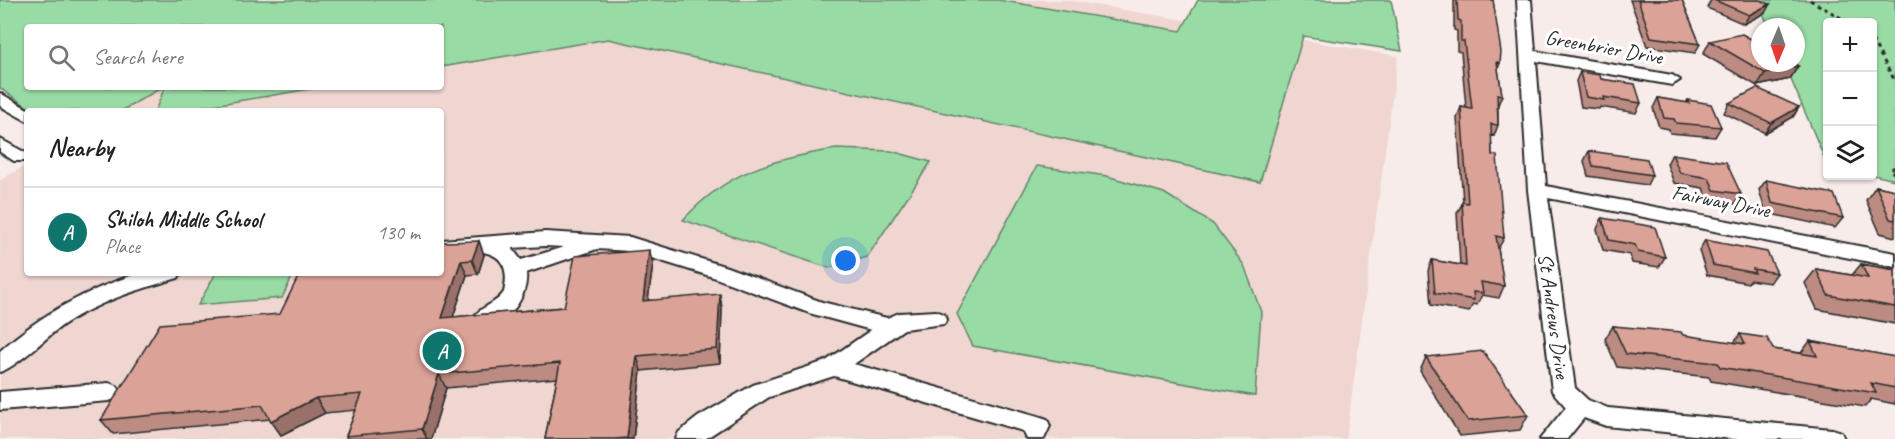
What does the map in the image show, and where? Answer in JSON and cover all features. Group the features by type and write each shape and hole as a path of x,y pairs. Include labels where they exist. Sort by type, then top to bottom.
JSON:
{"street":[{"name":"St Andrews Drive","path":"1524,0 1537,190 1564,390 1580,407 1606,417 1832,439"},
{"name":"Greenbrier Drive","path":"1529,56 1672,80"},
{"path":"0,98 24,114"},
{"path":"0,144 20,157"},
{"name":"Fairway Drive","path":"1537,190 1895,260"},
{"path":"444,247 545,239 630,244 720,272 817,308 891,327"},
{"path":"515,269 603,242"},
{"path":"477,244 498,248 512,260 517,276 515,294 505,306 484,318"},
{"path":"0,364 42,329 81,304 155,276"},
{"path":"688,439 706,424 761,391 834,367 891,327 912,319 936,319"},
{"path":"834,367 1038,426 1035,432"},
{"path":"0,401 109,392"},
{"path":"1552,439 1580,407"}],"path":[{"path":"1810,0 1841,18"},
{"path":"1877,49 1895,81"},
{"path":"1895,167 1890,170 1895,174"}],"shaded area":[{"path":"315,0 1066,0 1398,56 1346,439 0,439 0,180 24,167 24,276 444,276 444,108 126,108 158,90 444,90 444,24 427,24"}],"green space":[{"path":"0,0 998,0 1181,31 1198,0 1391,0 1402,51 1303,36 1260,182 608,39 444,66 444,24 24,24 24,90 158,90 126,108 30,108 0,88"},
{"path":"1757,0 1895,0 1895,180 1877,176 1877,18 1823,18 1823,155 1788,72 1805,72 1805,18 1765,18"},
{"path":"164,90 304,90 196,108 156,108"},
{"path":"836,149 891,151 931,162 867,257 829,268 683,220 717,190 752,170 792,157"},
{"path":"1037,166 1107,176 1164,193 1213,224 1244,265 1261,312 1255,396 973,346 957,314"},
{"path":"214,276 293,276 282,298 198,305"}],"building":[{"path":"1457,0 1493,0 1501,52 1500,63 1497,62 1502,95 1497,94 1498,125 1491,124 1492,155 1497,156 1504,238 1496,236 1504,286 1481,282 1483,293 1473,292 1474,300 1435,293 1432,260 1466,266 1462,202 1468,203 1461,107 1472,109"},
{"path":"1638,0 1682,0 1700,44 1651,37"},
{"path":"1714,0 1760,0 1770,4 1749,15"},
{"path":"1742,34 1751,39 1751,65 1710,41"},
{"path":"1580,72 1600,75 1601,79 1635,84 1641,103 1603,97 1604,100 1586,97"},
{"path":"1757,88 1799,107 1771,123 1729,103"},
{"path":"1658,98 1711,104 1721,127 1676,123 1674,119 1664,118"},
{"path":"1589,151 1647,159 1652,175 1593,166"},
{"path":"1672,154 1726,162 1741,194 1714,190 1709,178 1680,173"},
{"path":"1766,180 1834,194 1843,218 1772,203"},
{"path":"1876,186 1895,190 1895,220 1890,219"},
{"path":"1602,218 1655,227 1665,257 1638,252 1635,245 1609,240"},
{"path":"1705,240 1767,252 1777,273 1753,269 1755,273 1713,265"},
{"path":"479,241 472,260 461,261 442,318 564,307 575,256 649,250 643,301 720,294 717,349 637,356 627,438 545,439 560,363 439,374 422,429 346,436 362,394 316,398 271,421 262,405 101,420 160,324 280,314 299,276 444,276 444,242"},
{"path":"1861,264 1895,270 1895,307 1828,295 1816,269 1868,278"},
{"path":"1613,326 1681,332 1683,335 1745,344 1740,334 1767,338 1773,349 1817,356 1810,341 1895,357 1895,388 1871,383 1876,393 1720,367 1718,363 1626,354"},
{"path":"1483,351 1528,415 1468,421 1426,357"}],"place":[{"name":"Shiloh Middle School","path":"442,351"}]}
